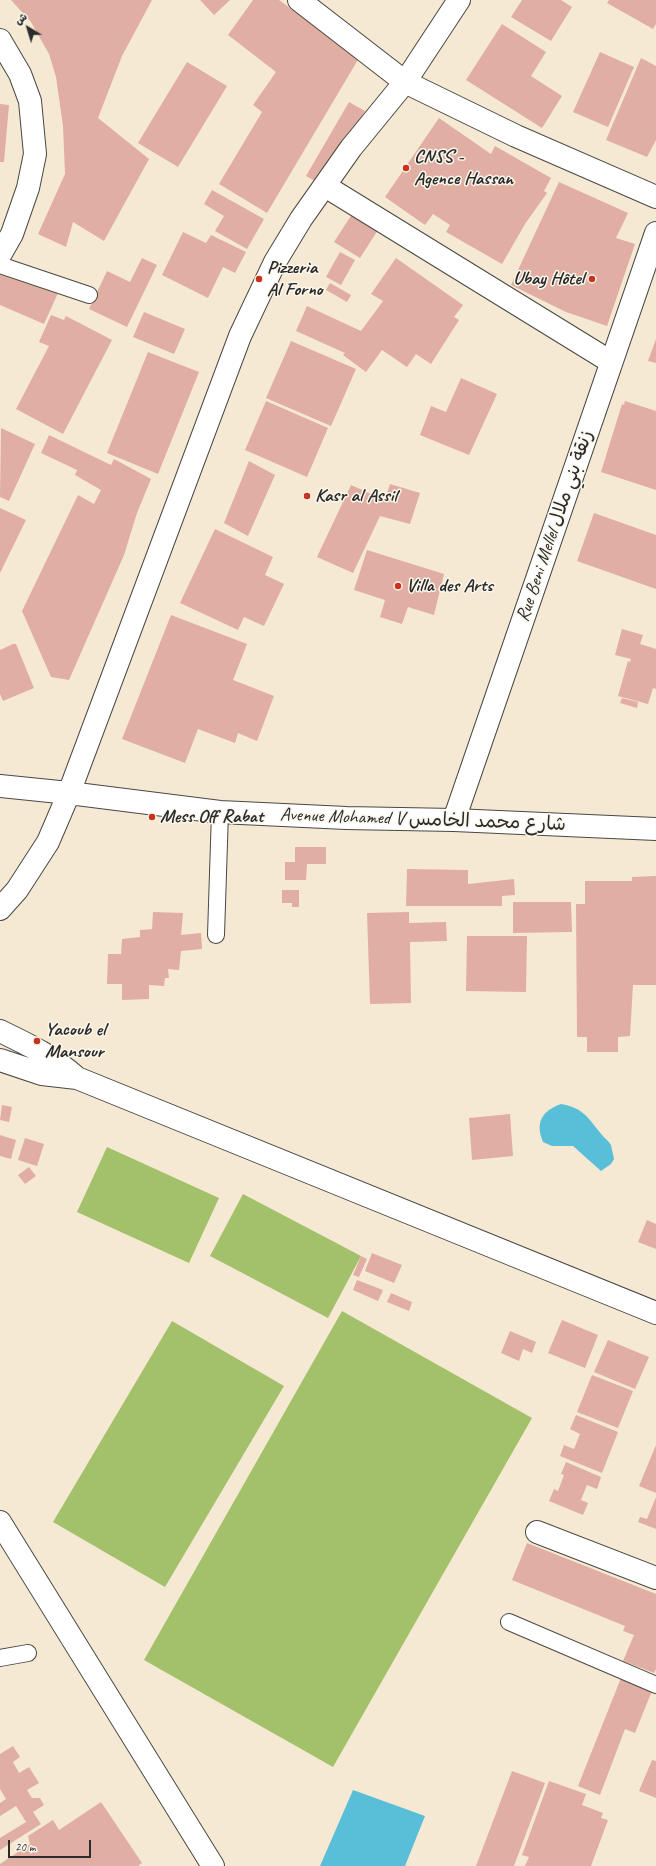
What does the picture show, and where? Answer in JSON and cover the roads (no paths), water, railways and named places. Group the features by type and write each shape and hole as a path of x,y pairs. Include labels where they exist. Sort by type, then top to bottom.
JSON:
{"street":[{"path":"299,0 405,82 516,136 656,197"},
{"path":"0,909 18,890 48,842 69,793 240,336 276,262 301,219 351,148 405,82 459,0"},
{"path":"0,40 20,74 30,101 35,154 28,188 12,234 0,255"},
{"path":"325,186 612,362"},
{"name":"Rue Beni Mellel زنقة بني ملال","path":"454,820 656,233"},
{"name":"Avenue Mohamed V شارع محمد الخامس","path":"0,786 220,812 656,829"},
{"path":"0,1032 39,1050 62,1065 77,1078"},
{"path":"0,1060 42,1074 77,1078 656,1313"},
{"path":"0,1522 213,1866"},
{"path":"537,1532 656,1578"}],"lane":[{"path":"0,264 88,295"},
{"path":"216,935 220,812"},
{"path":"509,1622 656,1685"},
{"path":"0,1658 28,1653"}],"water":[{"path":"561,1104 570,1106 583,1113 608,1141 611,1145 614,1159 611,1164 601,1171 573,1146 552,1146 543,1142 540,1129 542,1118 549,1110"},
{"path":"353,1790 425,1816 405,1866 320,1866"}],"place":[{"name":"CNSS - Agence Hassan","path":"406,168"},
{"name":"Pizzeria Al Forno","path":"259,279"},
{"name":"Ubay Hôtel","path":"592,279"},
{"name":"Kasr al Assil","path":"307,496"},
{"name":"Villa des Arts","path":"398,586"},
{"name":"Mess Off Rabat","path":"152,817"},
{"name":"Yacoub el Mansour","path":"37,1041"}]}
